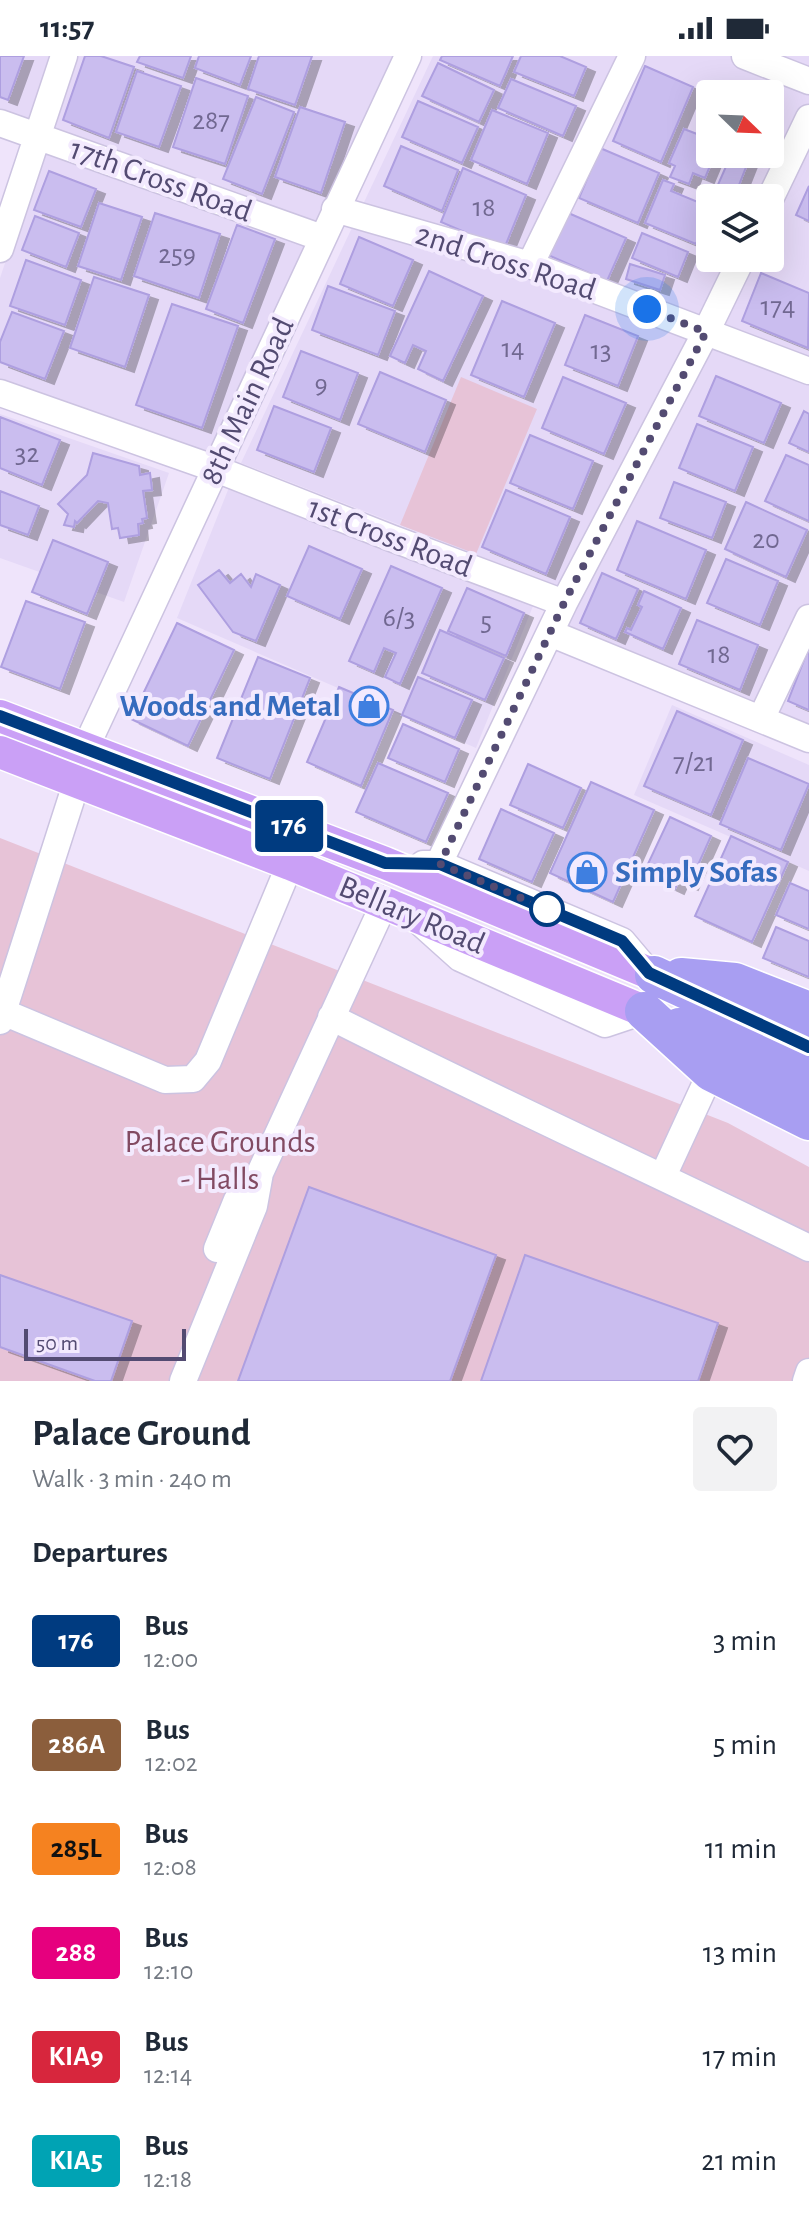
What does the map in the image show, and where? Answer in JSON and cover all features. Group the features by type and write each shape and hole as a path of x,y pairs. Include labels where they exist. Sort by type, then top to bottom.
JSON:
{"highway":[{"path":"651,974 735,982 809,1011"},
{"path":"651,974 809,1047"},
{"path":"644,1011 711,1072 809,1121"},
{"path":"644,1011 809,1087"}],"main road":[{"name":"Bellary Road","path":"0,716 385,863 435,873 651,974"},
{"name":"Bellary Road","path":"0,752 290,864 644,1011"}],"street":[{"path":"0,249 64,56"},
{"name":"8th Main Road","path":"86,747 408,56"},
{"path":"530,265 632,56"},
{"path":"745,56 809,81"},
{"path":"777,184 809,118"},
{"name":"17th Cross Road","path":"0,123 322,238"},
{"name":"2nd Cross Road","path":"335,209 530,265 809,371"},
{"path":"435,873 564,603 735,272"},
{"name":"1st Cross Road","path":"0,393 216,469 564,603"},
{"path":"761,719 809,618"},
{"path":"550,633 809,739"},
{"path":"77,781 2,1016 165,1080 193,1079 208,1061 290,864"},
{"path":"183,1381 254,1206 260,1173 331,1017 399,910"},
{"path":"331,1017 453,1079 663,1176 809,1248"},
{"path":"663,1176 711,1072"},
{"path":"163,1381 237,1200 260,1173"},
{"path":"806,1381 809,1372"}],"shaded area":[{"path":"0,56 394,56 213,454 0,381 0,278 49,132 0,116"},
{"path":"433,56 809,56 809,726 563,626 577,594 241,463"},
{"path":"0,414 169,473 124,602 0,558"},
{"path":"230,485 533,606 476,748 177,618"},
{"path":"672,705 809,765 809,871 634,795"}],"green space":[{"path":"461,377 537,409 476,554 400,525"},
{"name":"Palace Grounds - Halls","path":"0,838 728,1123 809,1167 809,1381 0,1381"}],"building":[{"path":"0,56 24,56 8,100 0,97"},
{"path":"85,56 101,56 134,67 109,138 63,120"},
{"path":"140,56 191,56 183,78 137,62"},
{"path":"199,56 251,56 240,85 195,68"},
{"path":"259,56 312,56 295,105 248,89"},
{"path":"442,56 513,56 500,86 440,60"},
{"path":"521,56 560,56 586,67 574,96 514,72"},
{"path":"438,63 494,90 479,122 422,96"},
{"path":"645,66 693,87 661,162 613,141"},
{"path":"137,71 181,86 159,147 116,132"},
{"path":"196,78 248,96 225,164 173,147"},
{"path":"511,79 576,106 563,136 498,108"},
{"path":"256,97 294,112 262,194 223,179"},
{"path":"418,101 478,127 462,163 402,137"},
{"path":"300,107 345,122 321,193 275,177"},
{"path":"492,110 548,133 527,184 471,160"},
{"path":"684,129 696,134 696,168 709,168 705,178 693,173 689,184 670,177 675,166 669,163"},
{"path":"401,146 458,170 442,211 384,186"},
{"path":"600,148 659,173 638,223 579,198"},
{"path":"463,168 526,195 504,249 441,222"},
{"path":"725,168 746,168 739,184 718,184"},
{"path":"49,171 96,189 81,227 34,210"},
{"path":"663,180 674,184 671,191 696,201 696,244 645,223"},
{"path":"809,186 809,221 796,215"},
{"path":"99,203 142,217 121,280 78,266"},
{"path":"566,212 626,238 607,281 548,255"},
{"path":"155,213 220,234 199,298 134,276"},
{"path":"35,216 79,233 66,267 22,250"},
{"path":"237,225 275,239 243,323 206,309"},
{"path":"642,233 688,252 678,277 632,258"},
{"path":"359,237 413,260 393,306 340,284"},
{"path":"26,260 81,280 65,325 10,306"},
{"path":"630,264 665,275 660,290 626,279"},
{"path":"429,271 483,296 443,381 418,369 426,351 413,345 405,363 390,356"},
{"path":"761,273 809,293 808,348 742,321"},
{"path":"94,277 149,295 125,367 70,348"},
{"path":"328,286 395,311 378,355 312,330"},
{"path":"502,301 555,323 524,397 471,375"},
{"path":"172,304 238,326 202,428 136,405"},
{"path":"12,312 64,331 45,379 0,362 0,342"},
{"path":"585,315 638,336 618,386 565,365"},
{"path":"301,351 358,373 340,420 283,397"},
{"path":"380,372 446,400 425,452 358,424"},
{"path":"716,376 781,403 764,443 699,416"},
{"path":"563,377 626,403 604,454 542,428"},
{"path":"274,406 331,428 314,472 257,450"},
{"path":"804,411 809,414 809,452 789,443"},
{"path":"0,417 60,440 42,485 0,468"},
{"path":"697,424 753,447 735,491 679,468"},
{"path":"530,435 593,461 573,509 510,483"},
{"path":"93,453 139,466 140,475 150,473 152,490 143,491 147,518 138,524 139,535 120,538 118,528 112,529 108,503 98,501 77,523 75,521 74,527 64,525 68,514 58,504 87,475"},
{"path":"786,455 809,465 809,521 765,501"},
{"path":"674,482 726,502 712,538 660,518"},
{"path":"506,490 570,517 546,574 482,547"},
{"path":"0,491 39,506 28,535 0,525"},
{"path":"746,502 807,530 786,577 725,549"},
{"path":"637,521 706,550 686,599 617,570"},
{"path":"53,540 108,562 87,614 32,592"},
{"path":"309,546 362,569 340,619 287,596"},
{"path":"726,559 778,581 760,625 707,603"},
{"path":"391,566 442,588 400,684 385,677 396,653 384,648 374,672 349,661"},
{"path":"219,570 230,583 241,574 251,587 256,574 280,585 256,641 233,632 198,585"},
{"path":"602,573 638,589 616,639 580,623"},
{"path":"467,588 524,613 506,656 448,631"},
{"path":"644,591 681,608 663,649 625,632 627,628 631,630 642,607 638,605"},
{"path":"26,601 85,622 60,689 1,667"},
{"path":"697,620 758,645 740,690 679,664"},
{"path":"177,623 234,650 188,746 131,719"},
{"path":"440,630 504,658 485,700 422,673"},
{"path":"809,651 809,710 788,701"},
{"path":"258,657 310,678 270,779 217,758"},
{"path":"418,677 472,700 455,738 402,715"},
{"path":"339,687 393,710 361,786 307,762"},
{"path":"677,711 743,740 711,815 644,786"},
{"path":"403,724 459,749 445,782 388,758"},
{"path":"748,758 809,784 781,850 720,824"},
{"path":"378,763 448,793 426,842 356,812"},
{"path":"528,764 581,788 563,828 510,805"},
{"path":"591,782 654,810 613,902 550,873"},
{"path":"501,809 554,833 532,882 479,859"},
{"path":"670,817 711,836 689,885 679,880 675,889 656,880 660,872 647,866"},
{"path":"731,836 788,862 752,942 695,916"},
{"path":"790,883 809,891 809,929 776,915"},
{"path":"776,927 809,941 809,977 763,958"},
{"path":"309,1187 496,1255 450,1381 238,1381"},
{"path":"525,1255 718,1323 698,1381 481,1381"},
{"path":"0,1275 132,1321 111,1381 95,1381 0,1347"}],"bus line":[{"name":"176","path":"0,716 385,863 440,864 622,941 649,973 809,1047"}],"place":[{"name":"Woods and Metal","path":"369,706"},
{"name":"Simply Sofas","path":"587,872"}],"route":[{"path":"547,909 440,864 564,603 706,332 647,309"}]}
